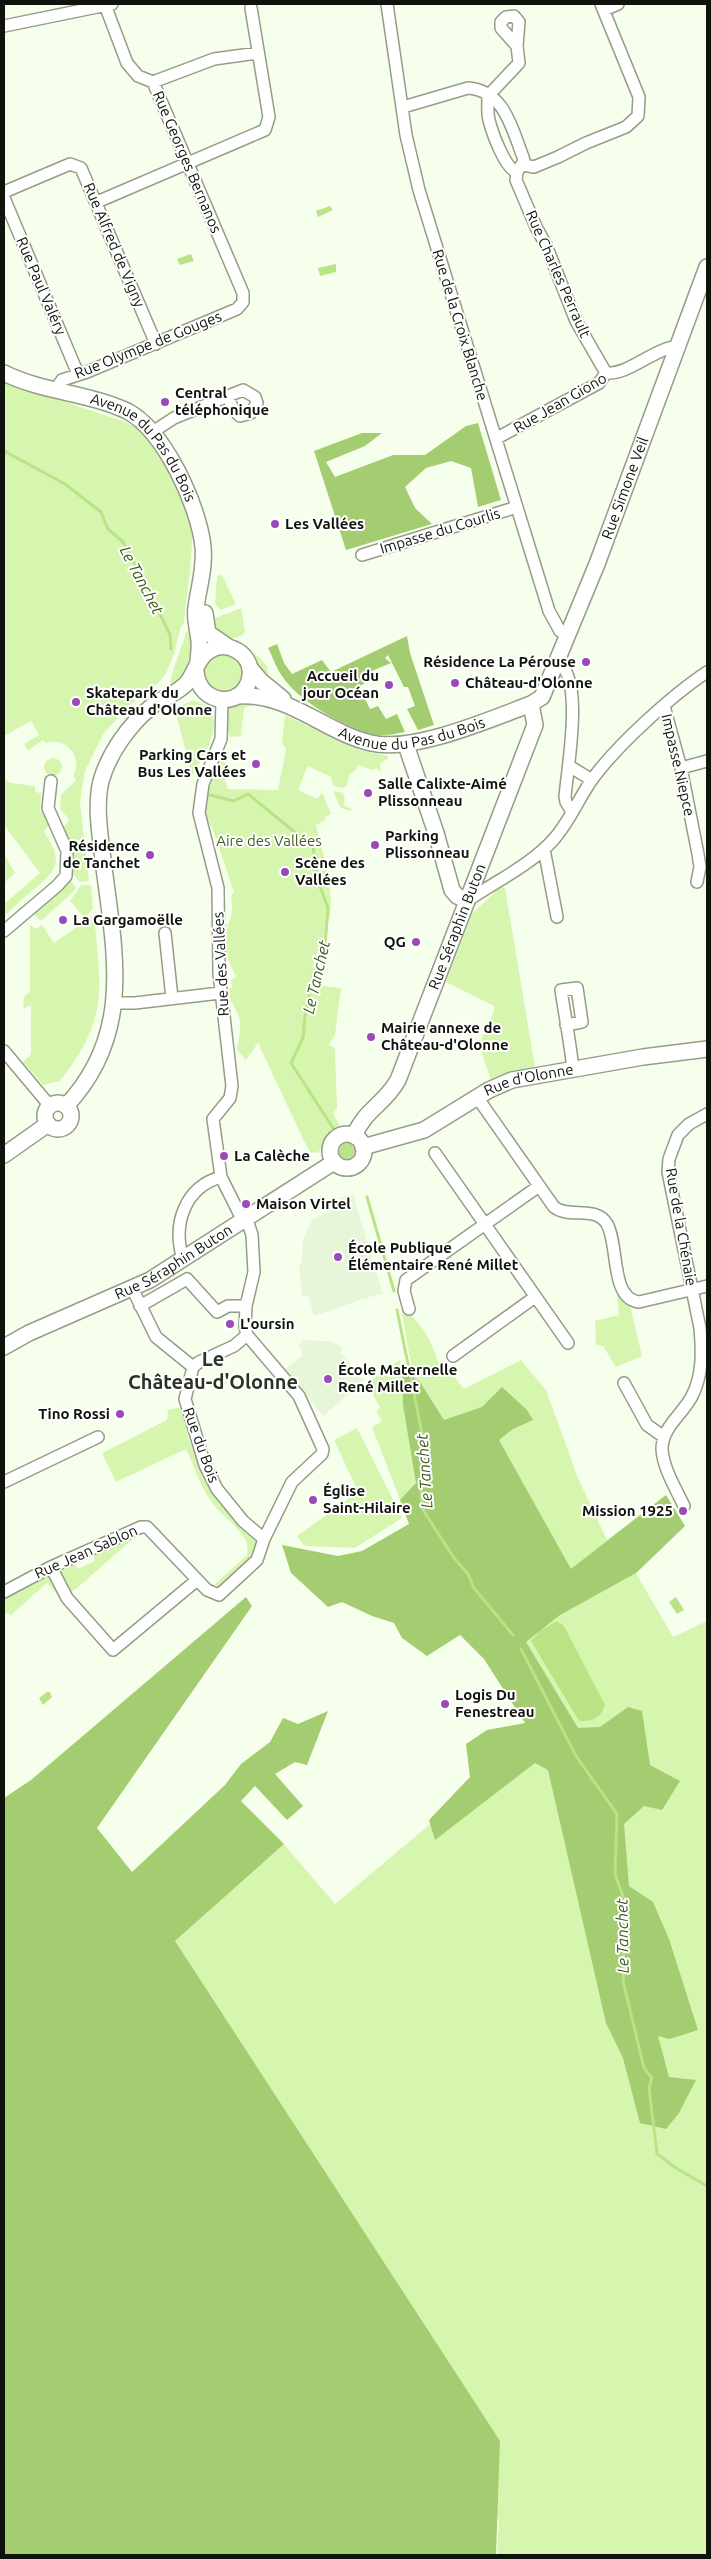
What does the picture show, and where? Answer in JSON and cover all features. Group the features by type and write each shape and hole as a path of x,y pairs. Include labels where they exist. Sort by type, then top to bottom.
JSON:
{"street":[{"path":"4,26 109,4"},
{"name":"Rue Georges Bernanos","path":"109,4 127,63 138,76 153,82 243,293 243,302"},
{"name":"Rue de la Croix Blanche","path":"387,4 410,156 419,190 550,612 560,631 567,635"},
{"path":"520,168 534,167 558,157 586,143 626,127 638,116 639,97 602,7 618,4"},
{"path":"97,202 265,130 269,117 251,8"},
{"path":"488,96 518,66 520,57 517,46"},
{"path":"153,82 214,58 258,53"},
{"name":"Rue Charles Perrault","path":"402,106 466,88 476,89 502,106 523,157 516,180 546,246 576,321 606,373"},
{"name":"Rue Charles Perrault","path":"488,96 489,120 506,163 513,171 520,168"},
{"name":"Rue Alfred de Vigny","path":"4,192 73,164 81,168 156,344"},
{"name":"Rue Paul Valéry","path":"4,198 78,374"},
{"name":"Rue Simone Veil","path":"531,704 542,697 603,548 707,267"},
{"name":"Rue Olympe de Gouges","path":"55,390 60,381 156,344 237,309 243,302"},
{"name":"Rue Jean Giono","path":"497,438 599,383 606,373 615,373 662,349 679,346"},
{"name":"Avenue du Pas du Bois","path":"4,373 125,411 151,433 174,466 198,524 204,550 201,590 196,615 199,640 197,667"},
{"path":"151,433 174,418 228,397"},
{"name":"Impasse du Courlis","path":"362,555 517,507"},
{"name":"Avenue du Pas du Bois","path":"201,590 208,633 227,646"},
{"path":"66,1106 84,1085 101,1055 115,1003 116,964 99,825 99,793 105,768 121,740 140,719 151,707 181,689 206,652 213,648 227,646 241,653 250,668 248,684 230,698 206,693 187,696 140,719"},
{"path":"557,662 567,671 572,699 566,802 572,812"},
{"path":"197,667 198,683 206,693"},
{"name":"Avenue du Pas du Bois","path":"250,668 261,681 296,708"},
{"path":"406,745 436,833 452,890 457,896 468,901 544,849 564,827 592,780 620,747 664,706 707,672"},
{"name":"Avenue du Pas du Bois","path":"230,698 264,697 296,708 349,735 371,743 390,746 406,745 531,704"},
{"name":"Rue des Vallées","path":"230,698 221,739 201,792 198,813 218,888 220,993 232,1086 230,1098 213,1119 221,1177 239,1213 247,1220"},
{"name":"Rue Séraphin Buton","path":"359,1142 363,1117 385,1098 398,1080 535,725 531,704"},
{"name":"Impasse Niepce","path":"664,706 681,768 700,867 696,882"},
{"path":"681,768 707,761"},
{"path":"569,766 592,780"},
{"path":"4,931 57,886 66,876 68,851 48,808 51,781"},
{"path":"544,849 557,917"},
{"path":"476,879 490,881 503,878"},
{"path":"165,933 172,998"},
{"path":"115,1003 220,993"},
{"path":"566,1024 573,1068"},
{"name":"Rue d'Olonne","path":"359,1142 424,1130 477,1097 512,1080 573,1068 707,1049"},
{"path":"4,1051 50,1106"},
{"path":"477,1097 538,1186 558,1211 592,1214 603,1219 609,1229 622,1290 630,1300 639,1302 693,1291 707,1286"},
{"path":"56,1103 66,1106 70,1114 66,1125 59,1128 48,1124 45,1113 50,1106 56,1103"},
{"name":"Rue de la Chénaie","path":"664,1437 691,1398 699,1376 700,1336 693,1291 671,1190 669,1159 678,1135 689,1124 707,1114"},
{"path":"4,1155 48,1124"},
{"path":"343,1135 359,1142 362,1158 354,1166 344,1167 334,1162 330,1151 334,1141 343,1135"},
{"path":"435,1152 568,1343"},
{"name":"Rue Séraphin Buton","path":"4,1347 28,1333 132,1290 247,1220 334,1162"},
{"path":"184,1259 181,1235 186,1200 198,1187 221,1177"},
{"path":"409,1309 404,1298 406,1280 538,1186"},
{"path":"247,1220 252,1235 254,1272 246,1306 245,1327 247,1335 299,1396 323,1449 322,1454 292,1482 264,1539"},
{"path":"140,1306 187,1279 217,1312 228,1306 246,1306"},
{"path":"132,1290 156,1337 194,1367 199,1362 234,1346 247,1335"},
{"path":"453,1356 536,1297"},
{"name":"Rue du Bois","path":"194,1367 185,1399 205,1465 217,1489 243,1521 264,1539"},
{"path":"624,1383 647,1425 664,1437 663,1456 684,1506"},
{"path":"4,1482 98,1437"},
{"name":"Rue Jean Sablon","path":"4,1592 51,1567 147,1526 210,1593 219,1595 256,1560 264,1539"},
{"path":"51,1567 67,1598 113,1650 197,1580"}],"shaded area":[{"path":"330,206 333,210 318,217 316,211"},
{"path":"191,254 194,261 180,265 177,259"},
{"path":"336,264 336,272 320,276 318,268"},
{"path":"478,423 501,500 478,507 471,468 451,461 426,468 405,487 415,508 432,524 346,550 314,451 362,433 382,433 365,446 326,462 335,477 393,455 425,455 466,426"},
{"path":"407,636 410,653 434,725 418,730 407,709 415,706 408,687 404,687 388,655 385,658 391,663 362,675 365,683 359,687 370,709 378,706 386,719 397,714 405,732 388,735 375,735 360,730 335,719 310,703 298,694 282,676 268,648 277,644 284,663 292,674 322,660 331,672"},
{"path":"344,1143 350,1143 355,1148 353,1157 344,1159 339,1154 339,1148"},
{"name":"École Publique Élémentaire René Millet","path":"353,1194 383,1295 371,1296 366,1298 367,1300 363,1299 314,1316 308,1295 303,1296 302,1294 299,1269 302,1259 303,1240 312,1220 331,1211 328,1202"},
{"name":"École Maternelle René Millet","path":"302,1340 328,1341 341,1346 341,1353 364,1381 323,1416 285,1369 303,1355 298,1344 302,1343"},
{"path":"402,1368 420,1382 444,1420 482,1407 502,1387 527,1410 533,1420 513,1429 499,1440 571,1569 666,1495 685,1526 636,1573 560,1615 526,1642 578,1728 600,1727 628,1707 642,1711 650,1765 680,1781 662,1810 644,1806 624,1824 629,1886 653,1902 669,1939 698,2030 670,2039 658,2036 669,2077 696,2080 679,2113 666,2129 640,2123 623,2058 606,2023 548,1770 535,1763 435,1840 429,1820 470,1777 466,1744 487,1730 525,1723 484,1659 460,1635 427,1656 402,1638 394,1623 372,1616 342,1602 328,1607 291,1573 282,1545 338,1556 362,1551 409,1524 400,1500 416,1483 403,1405"},
{"path":"246,1597 252,1606 97,1828 132,1872 225,1785 241,1764 270,1742 283,1718 298,1724 328,1711 307,1765 295,1762 275,1774 303,1806 287,1820 255,1786 241,1801 284,1844 175,1941 500,2441 496,2555 4,2555 4,1798 31,1780"},
{"path":"676,1597 684,1610 677,1614 669,1602"},
{"path":"557,1621 564,1626 605,1705 601,1713 592,1720 579,1721 531,1641 540,1631"},
{"path":"50,1692 52,1697 43,1705 39,1698"}],"green space":[{"path":"4,382 123,421 140,430 150,439 169,466 183,498 191,529 192,543 184,624 181,626 174,654 166,673 160,681 129,706 104,733 85,771 80,802 89,881 80,882 71,872 71,849 63,828 69,820 60,809 61,795 76,780 73,776 76,762 71,750 60,743 46,743 43,740 28,751 24,744 39,735 31,721 4,736"},
{"path":"222,575 236,604 221,610 215,604 217,576"},
{"path":"241,608 245,631 243,635 231,639 215,633 210,620"},
{"path":"189,631 191,646 188,662 182,676 171,687 174,669 186,632"},
{"path":"223,653 237,659 243,673 237,687 223,693 209,687 203,673 209,659"},
{"path":"254,653 268,668 267,682 259,673"},
{"path":"194,700 208,707 214,724 210,742 192,775 175,710 177,707"},
{"path":"239,701 257,704 244,708 241,736 230,737 227,729 228,710"},
{"name":"Aire des Vallées","path":"285,715 359,750 388,756 388,759 380,763 381,773 377,768 372,770 358,765 356,770 349,775 347,786 344,788 333,786 331,777 308,766 298,790 318,799 321,793 323,794 331,814 325,817 326,820 316,825 327,869 331,903 328,923 315,957 313,975 315,985 341,988 335,1035 329,1045 335,1048 337,1109 333,1113 340,1126 332,1131 318,1153 310,1152 304,1141 258,1043 246,1060 237,1050 240,1024 228,989 232,988 231,980 236,977 225,948 226,932 232,910 231,896 234,892 213,830 204,814 205,800 223,751 226,755 224,776 228,789 278,790 286,749 282,743"},
{"path":"53,758 59,761 62,767 59,773 53,776 47,773 44,767 47,761"},
{"path":"4,779 11,783 35,786 35,792 41,793 40,811 45,813 49,824 44,832 54,850 56,858 53,871 48,877 4,916 4,904 40,873 4,825"},
{"path":"333,791 343,793 345,800 343,805 352,809 350,811 340,807"},
{"path":"4,853 15,873 4,883"},
{"path":"70,879 76,888 41,921 33,913"},
{"path":"81,885 91,885 93,908 85,918 70,901"},
{"path":"500,887 505,888 535,1067 491,1081 479,1044 494,1012 494,1006 446,982 472,914"},
{"path":"94,915 99,963 99,984 98,1003 94,1021 76,1059 60,1081 43,1085 23,1062 31,1054 31,1005 23,1009 24,997 30,991 30,925 36,929 42,925 54,943"},
{"path":"617,1293 624,1303 630,1305 642,1356 616,1367 603,1346 596,1345 595,1321 619,1315"},
{"path":"401,1308 421,1326 434,1350 440,1367 453,1375 464,1389 521,1360 546,1390 578,1478 607,1540 666,1495 685,1526 636,1573 673,1637 707,1621 707,2555 497,2555 499,2520 175,1941 284,1844 335,1904 542,1730 403,1497 400,1500 372,1427 382,1421 376,1411 380,1408 369,1387 361,1391 360,1388 400,1360 405,1419 420,1382 413,1376"},
{"path":"181,1409 190,1443 214,1491 259,1544 246,1563 218,1588 215,1584 247,1555 246,1540 209,1499 186,1449 116,1482 102,1453 167,1420 168,1410"},
{"path":"357,1428 402,1518 355,1548 304,1546 297,1536 358,1492 334,1440"},
{"path":"133,1539 76,1589 70,1592 59,1572 60,1568 74,1562 78,1569 95,1561 92,1554 119,1541"},
{"path":"47,1574 52,1575 61,1599 47,1583 10,1616 8,1612 4,1616 4,1598"}],"waterway":[{"name":"Le Tanchet","path":"4,451 65,484 101,512 108,529 123,542 146,585 170,635 171,649"},
{"name":"Le Tanchet","path":"210,795 234,801 248,794 313,847 318,881 328,908 325,945 313,976 303,1038 291,1063 333,1128"},
{"name":"Le Tanchet","path":"367,1197 394,1291"},
{"name":"Le Tanchet","path":"397,1310 424,1443 421,1492 423,1510 454,1558 468,1574 474,1588 513,1635"},
{"name":"Le Tanchet","path":"521,1649 576,1756 617,1814 615,1874 625,1902 623,1981 644,2068 652,2078 649,2088 657,2154 676,2168 707,2186"}],"place":[{"name":"Central téléphonique","path":"165,402"},
{"name":"Les Vallées","path":"275,524"},
{"name":"Résidence La Pérouse","path":"586,662"},
{"name":"Château-d'Olonne","path":"455,683"},
{"name":"Accueil du jour Océan","path":"389,685"},
{"name":"Skatepark du Château d'Olonne","path":"76,702"},
{"name":"Parking Cars et Bus Les Vallées","path":"256,764"},
{"name":"Salle Calixte-Aimé Plissonneau","path":"368,793"},
{"name":"Parking Plissonneau","path":"375,845"},
{"name":"Résidence de Tanchet","path":"150,855"},
{"name":"Scène des Vallées","path":"285,872"},
{"name":"La Gargamoëlle","path":"63,920"},
{"name":"QG","path":"416,942"},
{"name":"Mairie annexe de Château-d'Olonne","path":"371,1037"},
{"name":"La Calèche","path":"224,1156"},
{"name":"Maison Virtel","path":"246,1204"},
{"name":"École Publique Élémentaire René Millet","path":"338,1257"},
{"name":"L'oursin","path":"230,1324"},
{"name":"École Maternelle René Millet","path":"328,1379"},
{"name":"Tino Rossi","path":"120,1414"},
{"name":"Église Saint-Hilaire","path":"313,1500"},
{"name":"Mission 1925","path":"683,1511"},
{"name":"Logis Du Fenestreau","path":"445,1704"}],"district":[{"name":"Le Château-d'Olonne","path":"213,1370"}]}
